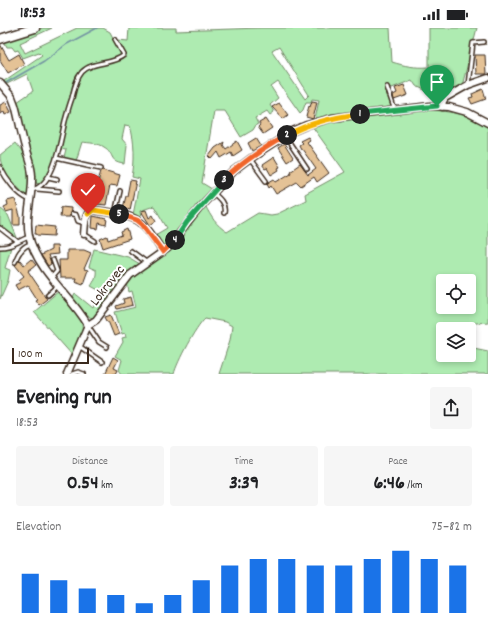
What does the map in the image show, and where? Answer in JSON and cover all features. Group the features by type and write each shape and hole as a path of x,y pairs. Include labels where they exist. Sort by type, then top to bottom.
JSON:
{"street":[{"path":"0,39 35,28"},
{"path":"442,107 445,98 468,85 488,78"},
{"name":"Lokrovec","path":"2,86 12,97 32,175 34,189 28,210 30,240 44,270 78,309 88,325 96,320 130,275 146,262 163,252 187,222 234,171 250,158 285,136 313,123 332,118 430,106 449,107 467,112 488,123"},
{"path":"84,234 88,214 93,210 115,214 137,220 142,224 163,252"},
{"path":"67,374 88,325"}],"lane":[{"path":"34,189 48,177 56,158 77,80 82,72 87,68 123,57 124,55 116,39"},
{"path":"468,85 474,43 484,42"},
{"path":"387,87 395,111"},
{"path":"285,136 306,170"},
{"path":"56,158 101,168"},
{"path":"250,158 266,181"},
{"path":"0,167 18,192 30,200"},
{"path":"48,177 57,179"},
{"path":"34,189 59,191"},
{"path":"115,214 120,191"},
{"path":"213,193 222,202 225,211 224,213"},
{"path":"72,214 76,215 78,221 86,223"},
{"path":"0,228 18,242"},
{"path":"84,234 95,241"},
{"path":"0,247 12,246 18,242 30,240"},
{"path":"15,262 19,252 30,240"},
{"path":"131,251 146,262"},
{"path":"51,278 57,271 53,260"},
{"path":"48,295 58,286"},
{"path":"88,325 98,342 107,347"},
{"path":"79,346 102,362"},
{"path":"72,374 78,372 84,374"}],"green space":[{"path":"43,28 52,28 20,43 25,53 77,28 103,28 110,32 122,55 118,58 88,67 76,79 52,168 45,179 39,184 36,183 34,169 17,102 33,91 27,74 7,84 4,81 42,55 39,52 23,58 18,50 15,51 12,47 7,47 4,41"},
{"path":"129,28 176,28 176,31 260,28 390,28 392,62 401,65 429,67 429,28 477,28 462,86 444,95 442,95 442,73 427,74 429,92 416,86 412,80 392,88 386,88 392,108 331,116 315,120 319,100 312,99 311,102 306,102 300,113 278,82 271,87 278,98 270,105 274,112 270,115 267,111 255,118 258,124 253,130 241,137 225,111 214,111 202,183 212,189 165,246 162,245 155,235 167,228 154,206 140,211 141,218 133,215 140,179 132,177 134,152 130,126 125,125 122,139 127,145 125,164 116,161 107,149 97,144 82,142 76,161 64,158 66,150 59,149 79,78 88,70 126,56 118,40 128,41","holes":["279,47 309,95 305,99 272,51"]},
{"path":"430,110 460,114 475,119 488,127 488,322 436,322 436,362 476,362 476,348 488,351 488,374 219,374 230,340 232,326 225,322 205,318 187,344 174,374 122,374 119,370 122,360 115,356 123,342 122,338 126,337 125,333 122,334 115,312 136,307 132,291 129,292 127,283 143,268 173,247 205,205 214,220 227,232 258,213 271,215 277,214 306,200 305,194 345,172 312,126 328,121"},
{"path":"15,143 23,154 28,168 30,186 28,195 25,195 12,182 2,167 0,155"},
{"path":"0,208 8,215 18,240 16,240 0,226"},
{"path":"11,247 5,268 10,270 8,281 0,299 0,248"},
{"path":"94,249 128,257 140,264 124,277 94,318 85,314 73,298 75,294 77,295 93,308 102,292 91,286 96,274 96,270 89,267"},
{"path":"59,291 79,315 81,320 82,332 73,356 34,312"}],"building":[{"path":"0,44 9,60 19,54 24,64 8,73 0,60"},
{"path":"475,55 485,55 486,74 476,74"},
{"path":"404,85 408,95 394,100 393,95 397,93 395,88"},
{"path":"483,89 486,99 472,104 469,98 473,97 472,94"},
{"path":"312,101 317,102 313,119 306,117"},
{"path":"6,102 11,112 5,115 4,112 0,114 0,105"},
{"path":"279,103 288,115 283,119 272,107"},
{"path":"266,119 272,128 263,134 258,127 260,125 259,123"},
{"path":"308,137 310,140 307,142 329,173 317,182 314,177 301,186 297,182 276,194 271,186 269,188 267,184 269,182 274,179 276,182 291,173 290,171 300,164 308,175 316,169 299,145 302,143 300,141"},
{"path":"256,138 261,146 252,151 248,143"},
{"path":"237,141 242,150 233,156 231,152 221,158 218,152 212,159 209,156 215,148 224,142 223,145 226,149"},
{"path":"284,144 293,158 287,162 278,148"},
{"path":"274,157 280,167 278,168 279,170 271,175 267,168 265,169 262,165"},
{"path":"103,170 120,175 117,186 110,185 106,205 97,204 101,183 98,182 101,171"},
{"path":"130,180 136,181 130,210 123,208"},
{"path":"15,199 20,216 20,225 13,225 13,210 6,212 4,207 8,205 7,201"},
{"path":"61,207 71,208 70,217 60,217"},
{"path":"146,210 149,218 153,215 156,221 150,225 141,211"},
{"path":"93,216 107,219 106,225 99,223 98,229 92,228"},
{"path":"36,225 55,227 54,236 35,234"},
{"path":"127,229 130,239 103,248 100,239 107,236 108,240 122,235 121,232"},
{"path":"51,246 57,246 58,254 48,255 51,264 48,266 41,255 51,250"},
{"path":"67,250 84,250 91,253 84,269 88,270 83,284 75,281 76,278 60,278 59,260 67,260"},
{"path":"31,259 36,265 28,271 47,299 39,305 28,285 18,290 15,285 21,282 19,280 24,276 15,265 20,260 24,265"},
{"path":"131,297 133,305 117,309 116,306 124,303 123,299"},
{"path":"111,315 119,334 114,336 105,317"},
{"path":"113,357 118,360 114,368 118,370 116,374 105,374"}],"waterway":[{"path":"4,84 44,61 67,44 97,28"}],"route":[{"path":"88,214 93,210 128,216 137,220 142,224 163,252 168,248 201,206 234,171 250,158 293,131 307,125 332,118 437,106"}]}
